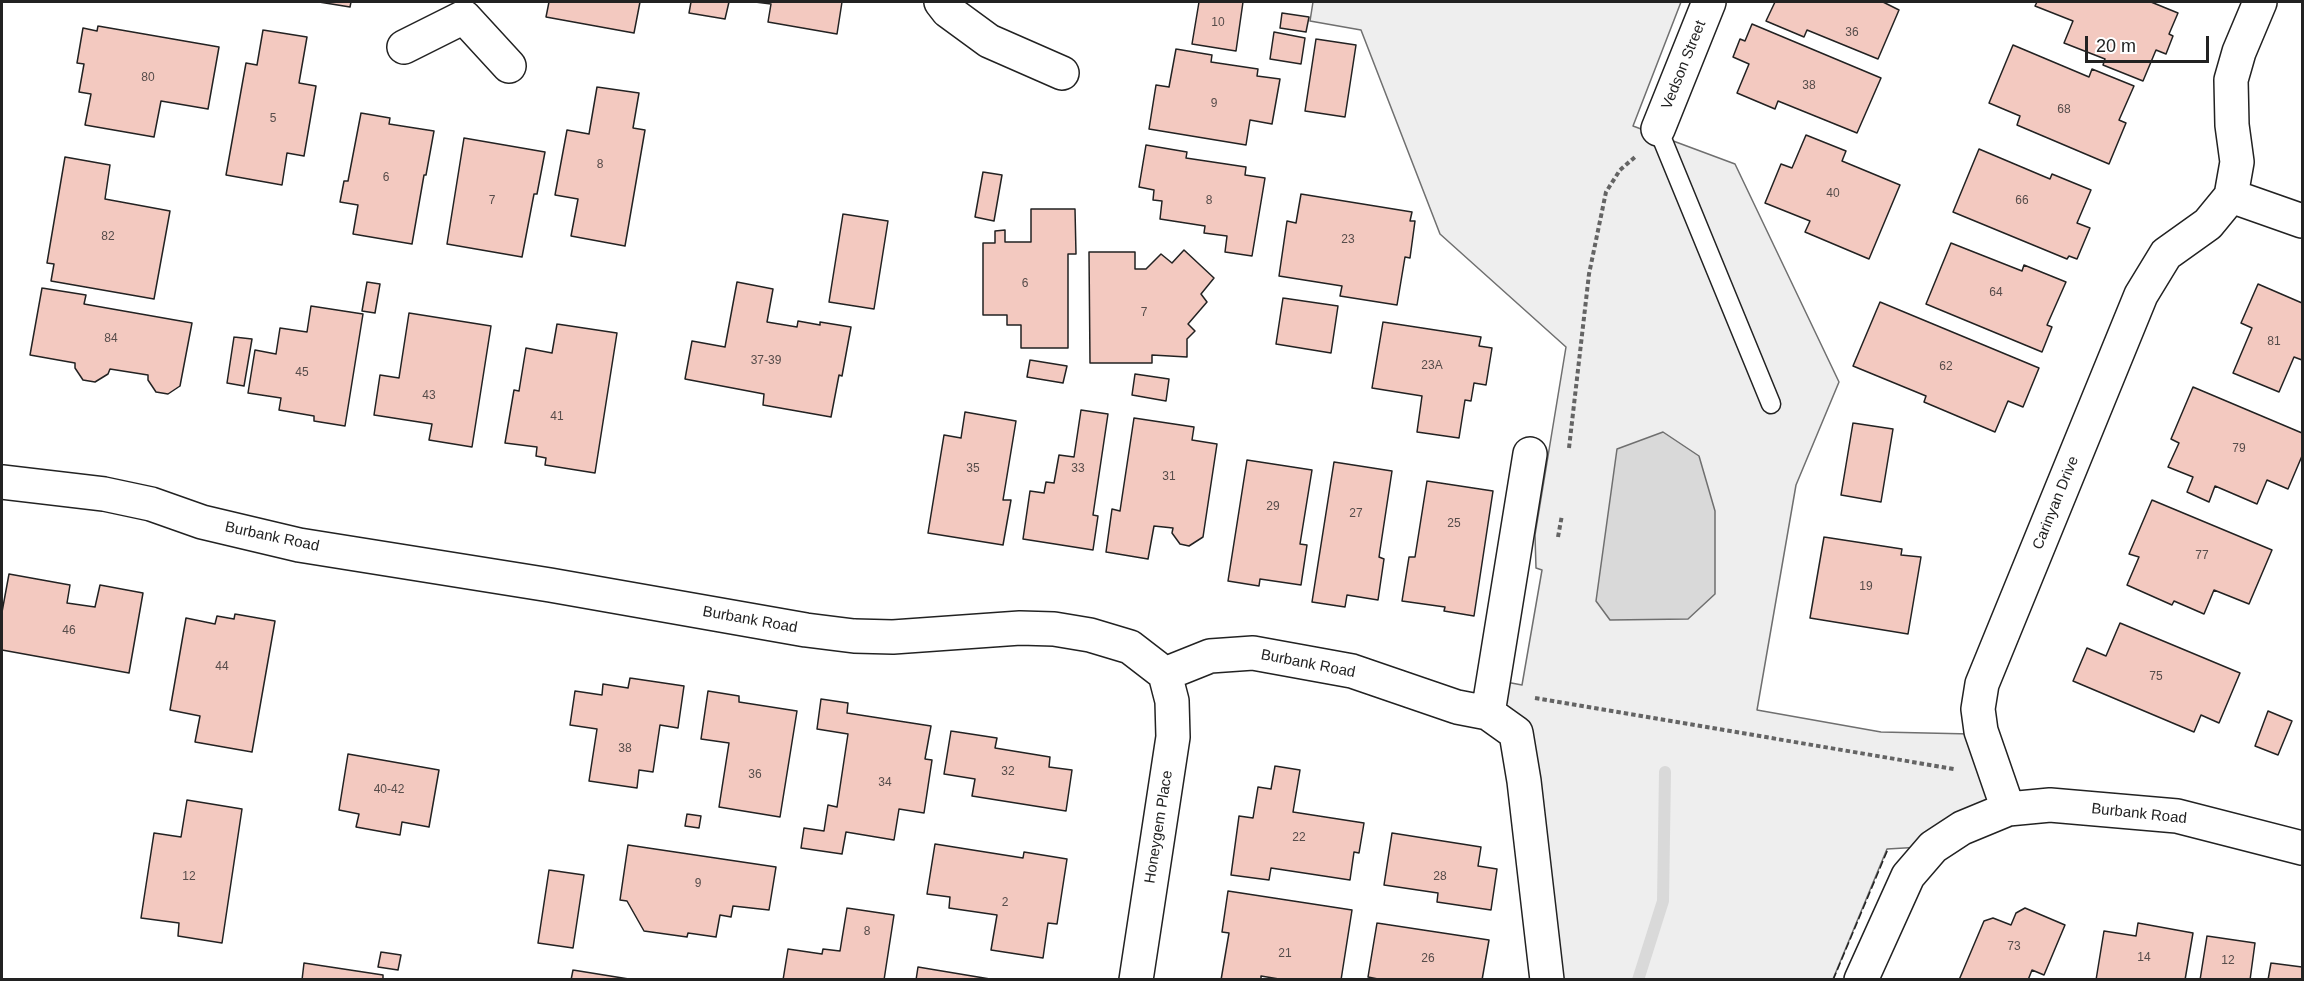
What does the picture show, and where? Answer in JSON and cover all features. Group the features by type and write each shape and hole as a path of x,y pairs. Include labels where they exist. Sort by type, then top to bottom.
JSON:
{"street":[{"path":"941,2 948,11 989,41 1062,73"},
{"name":"Vedson Street","path":"1658,129 1709,2"},
{"name":"Carinyan Drive","path":"2008,809 1995,778 1981,731 1978,709 1982,684 2140,296 2166,254 2208,224 2231,196 2237,162 2232,125 2231,80 2239,52 2260,2"},
{"path":"404,47 465,9 509,66"},
{"path":"2231,196 2302,221"},
{"path":"1490,702 1530,453"},
{"name":"Burbank Road","path":"2,482 104,494 151,504 202,522 299,545 550,585 806,630 854,636 892,637 1020,628 1054,629 1090,635 1130,647 1165,674 1210,656 1253,653 1352,671 1457,707 1490,702 1516,733 1524,781 1547,980"},
{"name":"Honeygem Place","path":"1136,980 1173,737 1172,701 1165,674"},
{"name":"Burbank Road","path":"2008,809 2050,805 2177,816 2302,848"},
{"path":"1861,980 1908,876 1934,847 1962,828 2008,809"}],"lane":[{"path":"1658,129 1771,404"}],"path":[{"path":"1568,458 1589,274 1606,192 1620,170 1636,156"},
{"path":"1558,538 1563,504"},
{"path":"1490,702 1956,769 1995,778"}],"shaded area":[{"path":"1313,2 1681,2 1633,126 1735,164 1839,382 1796,485 1757,710 1881,732 1971,734 1992,805 1922,847 1887,849 1833,979 1556,979 1500,710 1506,682 1522,685 1542,570 1536,568 1535,535 1566,347 1440,234 1361,30 1310,21"},
{"path":"1663,432 1699,456 1715,511 1715,594 1688,619 1610,620 1596,601 1617,449"}],"building":[{"path":"319,2 351,2 350,7"},
{"path":"549,2 640,2 634,33 546,17"},
{"path":"691,2 729,2 725,19 689,13"},
{"path":"755,2 842,2 837,34 768,22 771,4"},
{"path":"1199,2 1243,2 1236,51 1192,44"},
{"path":"1775,2 1883,2 1899,10 1878,59 1807,30 1804,37 1766,21"},
{"path":"2037,2 2151,2 2178,13 2169,34 2173,36 2166,54 2156,50 2143,81 2103,65 2105,59 2064,43 2073,21 2035,6"},
{"path":"1282,13 1309,17 1306,32 1280,28"},
{"path":"1752,24 1881,78 1857,133 1778,101 1775,109 1737,93 1749,64 1733,57 1740,39 1745,41"},
{"path":"98,26 219,47 208,109 161,101 154,137 85,125 91,94 79,92 84,64 77,63 83,28 97,31"},
{"path":"263,30 307,37 299,83 316,86 304,156 287,153 282,185 226,175 246,63 257,65"},
{"path":"1274,32 1305,38 1301,64 1270,59"},
{"path":"1316,39 1356,45 1345,117 1305,111"},
{"path":"2013,45 2089,77 2092,69 2134,86 2119,120 2126,123 2109,164 2017,125 2020,116 1989,103"},
{"path":"1176,49 1212,55 1211,62 1258,69 1257,76 1280,79 1272,124 1250,120 1246,145 1149,129 1156,85 1169,87"},
{"path":"597,87 639,93 633,128 645,130 625,246 571,236 578,199 555,195 567,130 589,134"},
{"path":"361,113 390,118 389,124 434,131 412,244 353,234 358,205 340,202 344,181 348,181"},
{"path":"1806,135 1846,151 1842,161 1900,185 1869,259 1805,232 1810,221 1765,203 1781,164 1792,168"},
{"path":"464,138 545,152 522,257 447,244"},
{"path":"1146,145 1187,152 1186,158 1246,167 1245,175 1265,178 1252,256 1225,252 1227,236 1204,233 1205,226 1160,219 1162,201 1153,200 1154,190 1139,187"},
{"path":"1979,149 2050,179 2052,174 2091,190 2077,223 2090,228 2077,259 2069,256 2067,259 1953,212"},
{"path":"65,157 110,165 105,199 170,211 154,299 51,281 54,264 47,263"},
{"path":"983,172 1002,175 994,221 975,217"},
{"path":"1301,194 1412,212 1410,221 1415,221 1410,258 1405,257 1397,305 1340,296 1342,286 1279,276 1287,221 1296,223"},
{"path":"1031,209 1075,209 1076,254 1068,254 1068,348 1021,348 1021,325 1007,325 1007,315 983,315 983,243 995,243 995,231 1005,230 1005,242 1031,242"},
{"path":"843,214 888,221 874,309 829,302"},
{"path":"1951,243 2022,271 2024,265 2066,282 2047,325 2052,327 2042,352 1926,304"},
{"path":"1184,250 1214,278 1201,294 1207,302 1188,324 1195,331 1187,339 1187,357 1152,355 1152,363 1090,363 1089,252 1135,252 1135,269 1146,269 1161,254 1172,263"},
{"path":"367,282 380,284 375,313 362,311"},
{"path":"737,282 773,289 767,322 797,327 798,321 851,327 842,376 839,375 831,417 763,405 764,394 685,379 692,341 725,347"},
{"path":"2258,284 2302,303 2302,360 2294,357 2279,392 2233,373 2252,328 2241,323"},
{"path":"42,288 86,295 84,304 192,323 180,386 168,394 156,392 148,380 148,375 110,369 108,374 95,382 83,380 75,368 75,363 30,355"},
{"path":"1283,298 1338,306 1331,353 1276,344"},
{"path":"1880,302 2039,368 2023,407 2008,401 1995,432 1924,402 1926,396 1853,366"},
{"path":"311,306 363,314 345,426 314,421 314,416 279,410 281,398 248,393 255,350 276,354 280,328 307,332"},
{"path":"409,313 491,326 472,447 429,440 432,424 374,415 380,375 399,378"},
{"path":"1383,322 1481,337 1479,346 1492,348 1486,385 1474,383 1471,401 1465,400 1459,438 1417,432 1422,396 1372,388"},
{"path":"557,324 617,333 595,473 545,465 546,458 536,456 537,447 505,443 514,390 519,391 526,348 552,353"},
{"path":"234,337 252,339 244,386 227,383"},
{"path":"1030,360 1067,366 1063,383 1027,377"},
{"path":"1135,374 1169,379 1166,401 1132,395"},
{"path":"2193,387 2302,433 2302,456 2288,489 2267,480 2257,504 2215,486 2209,502 2187,492 2193,477 2168,467 2179,443 2171,439"},
{"path":"1081,410 1108,414 1093,515 1098,516 1093,550 1023,539 1030,491 1044,493 1046,482 1054,483 1059,455 1074,457"},
{"path":"965,412 1016,421 1003,500 1011,500 1003,545 928,533 944,435 961,438"},
{"path":"1134,418 1194,427 1192,440 1217,444 1203,537 1189,546 1180,544 1172,533 1173,528 1154,526 1148,559 1106,552 1112,509 1120,511"},
{"path":"1853,423 1893,429 1881,502 1841,495"},
{"path":"1247,460 1312,470 1300,544 1307,545 1301,585 1260,579 1259,586 1228,581"},
{"path":"1334,462 1392,471 1379,557 1384,559 1378,600 1347,595 1345,607 1312,602"},
{"path":"1427,481 1493,491 1474,616 1444,611 1445,607 1402,601 1409,557 1415,557"},
{"path":"2152,500 2272,550 2249,604 2214,590 2204,614 2174,601 2172,605 2127,585 2139,557 2129,554"},
{"path":"1824,537 1902,549 1901,555 1921,557 1908,634 1810,618"},
{"path":"9,574 70,585 67,603 95,607 100,585 143,593 129,673 2,650 2,612"},
{"path":"235,614 275,621 252,752 195,742 200,716 170,710 186,618 215,624 217,616 234,619"},
{"path":"2120,623 2240,673 2219,723 2201,715 2194,732 2073,681 2087,648 2106,656"},
{"path":"630,678 684,686 678,728 660,725 653,772 639,770 637,788 589,781 597,729 570,725 575,691 602,695 603,684 628,688"},
{"path":"708,691 739,696 739,702 797,711 780,817 719,807 729,743 701,739"},
{"path":"821,699 848,703 847,713 931,726 925,759 932,760 924,813 899,809 894,840 846,832 842,854 801,848 804,828 824,831 828,805 837,807 848,734 817,729"},
{"path":"2268,711 2292,721 2278,755 2255,746"},
{"path":"951,731 997,738 995,748 1050,757 1049,767 1072,770 1066,811 972,796 975,779 944,774"},
{"path":"348,754 439,770 429,827 402,822 400,835 356,827 359,814 339,810"},
{"path":"1275,766 1300,770 1293,812 1364,823 1359,853 1354,852 1350,880 1271,868 1269,880 1231,875 1239,816 1253,818 1258,787 1271,789"},
{"path":"187,800 242,809 222,943 178,936 179,923 141,918 154,833 181,837"},
{"path":"687,814 701,816 699,828 685,826"},
{"path":"1392,833 1481,847 1478,866 1497,869 1491,910 1437,902 1438,893 1384,885"},
{"path":"935,844 1023,858 1024,852 1067,859 1057,924 1048,923 1043,958 991,950 997,915 949,908 950,897 927,894"},
{"path":"628,845 776,867 769,910 733,906 731,917 720,915 716,937 688,933 687,937 644,931 627,901 620,900"},
{"path":"549,870 584,875 573,948 538,943"},
{"path":"1228,891 1352,910 1341,980 1285,980 1261,976 1261,980 1221,980 1229,933 1222,932"},
{"path":"847,908 894,915 884,980 783,980 788,949 822,954 823,949 840,951"},
{"path":"2025,908 2065,925 2044,975 2032,970 2028,980 1959,980 1984,921 1993,918 2011,925 2016,913"},
{"path":"1377,923 1489,940 1482,980 1383,980 1368,977"},
{"path":"2138,923 2193,933 2185,980 2096,980 2104,931 2136,936"},
{"path":"2207,936 2255,943 2250,980 2200,980"},
{"path":"381,952 401,955 398,970 378,967"},
{"path":"304,963 383,975 383,980 302,980"},
{"path":"2271,963 2302,967 2302,980 2268,980"},
{"path":"918,967 996,980 916,980"},
{"path":"573,970 635,980 571,980"}],"waterway":[{"path":"1638,980 1663,901 1665,772"}],"fence":[{"path":"1833,980 1888,849"}]}
